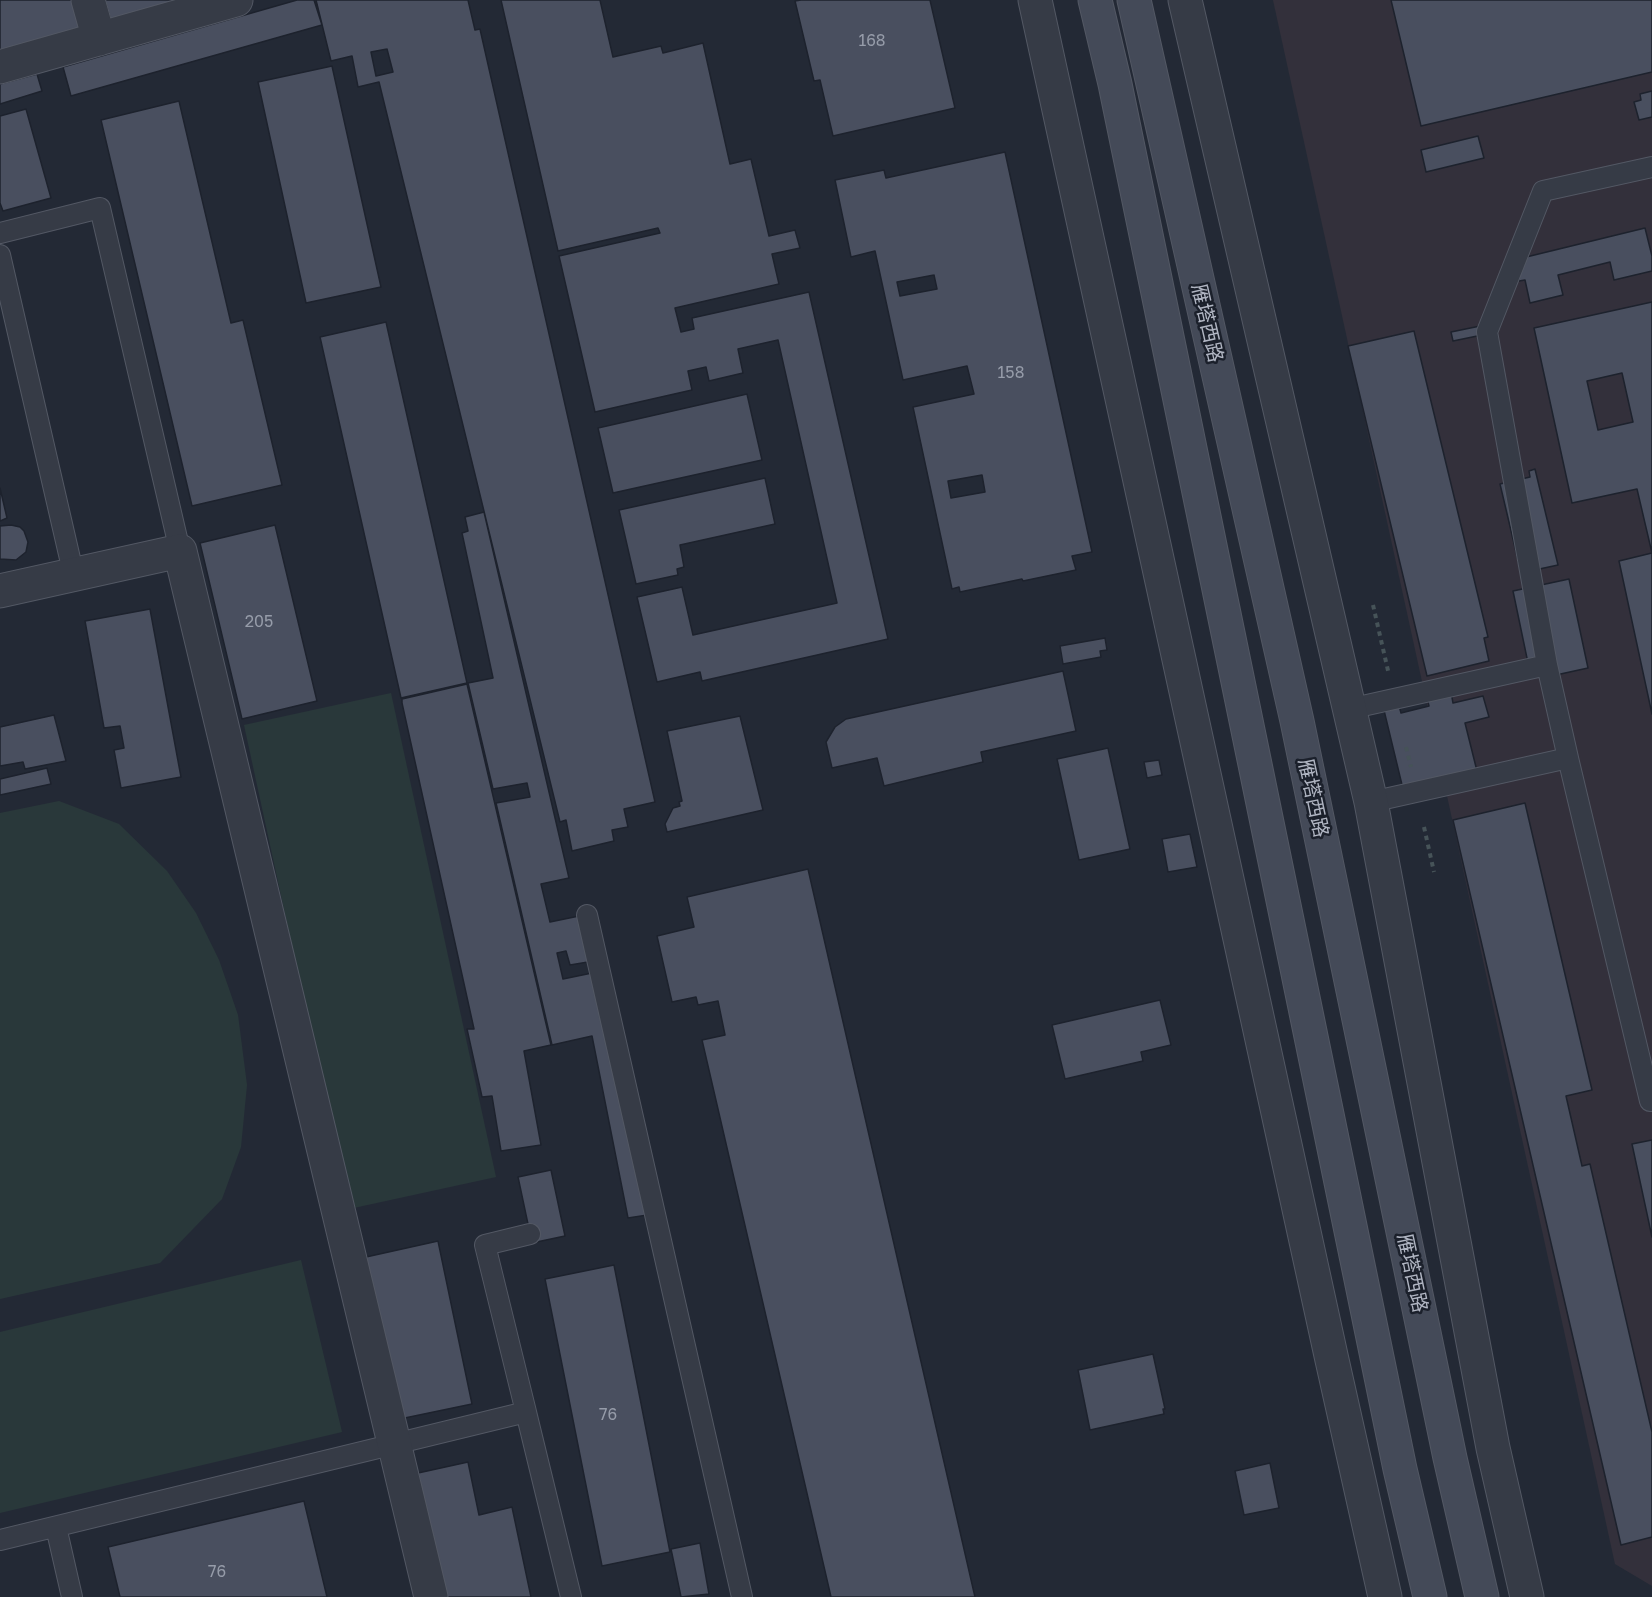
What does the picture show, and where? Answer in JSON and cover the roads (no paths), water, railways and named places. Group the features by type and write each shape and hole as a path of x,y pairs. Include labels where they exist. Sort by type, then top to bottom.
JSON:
{"main road":[{"name":"雁塔西路","path":"1095,0 1115,84 1395,1445 1430,1597"},
{"name":"雁塔西路","path":"1134,0 1297,721 1450,1458 1482,1597"}],"street":[{"path":"88,0 99,39"},
{"path":"0,67 236,0"},
{"path":"1035,0 1385,1597"},
{"path":"1185,0 1371,802 1493,1448 1533,1592"},
{"path":"0,591 180,551 431,1597"},
{"path":"1471,1549 1533,1592"},
{"path":"1401,1597 1422,1563"}],"lane":[{"path":"1652,167 1543,191 1487,332 1547,665 1650,1101 1652,1101"},
{"path":"0,233 100,208 180,551"},
{"path":"0,255 74,576"},
{"path":"1349,709 1547,665"},
{"path":"1371,802 1568,758"},
{"path":"587,915 742,1597"},
{"path":"530,1234 485,1245 571,1597"},
{"path":"0,1540 526,1412"},
{"path":"56,1527 72,1597"}]}
